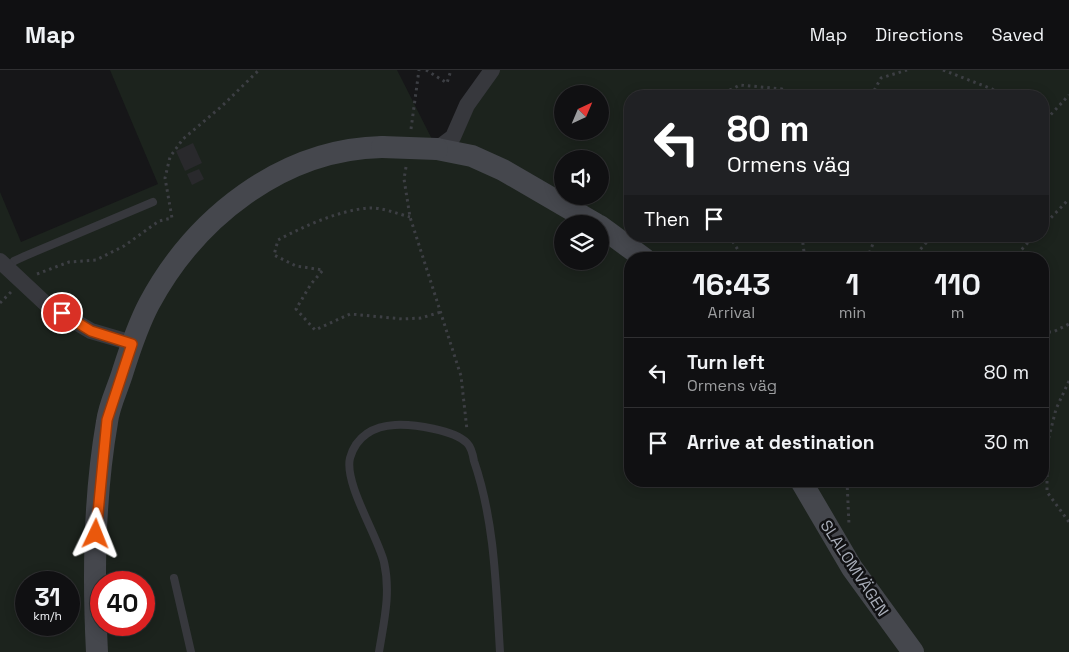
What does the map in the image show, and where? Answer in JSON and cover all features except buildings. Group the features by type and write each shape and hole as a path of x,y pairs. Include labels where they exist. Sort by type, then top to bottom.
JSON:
{"street":[{"path":"437,149 453,137 467,104 492,70"},
{"path":"97,652 96,552 98,497 107,420 132,344 148,305 168,272 199,234 229,206 278,173 305,160 332,152 382,147 437,149 472,156 503,170 580,215"},
{"path":"609,233 635,252"},
{"path":"3,269 47,305 91,331 132,344"},
{"name":"SLALOMVÄGEN","path":"805,487 852,568 913,652"}],"lane":[{"path":"3,269 25,256 153,202"},
{"path":"379,652 388,588 383,560 350,476 350,460 355,447 365,434 380,426 402,424 444,431 458,436 469,444 479,475 493,546 500,652"},
{"path":"174,578 191,652"}],"path":[{"path":"410,135 419,70"},
{"path":"426,70 447,83 451,70"},
{"path":"874,90 881,78 907,70"},
{"path":"943,70 994,90"},
{"path":"730,90 740,85 782,90"},
{"path":"1049,116 1069,95"},
{"path":"407,162 404,179 410,216 461,376 469,444"},
{"path":"1049,220 1069,199"},
{"path":"410,216 370,208 334,216 300,228 278,240 274,255 296,266 322,270 296,309 315,330 350,314 403,319 420,318 441,312"},
{"path":"918,252 927,242"},
{"path":"1019,252 1029,242"},
{"path":"1049,332 1069,324"},
{"path":"1049,437 1056,409 1069,382"},
{"path":"1047,487 1047,492 1069,522"}],"shaded area":[{"path":"110,70 397,70 437,149 492,70 1069,70 1069,652 0,652 0,192 21,242 158,184"}],"route":[{"path":"62,313 91,331 132,344 107,420 98,497 96,534"}]}
